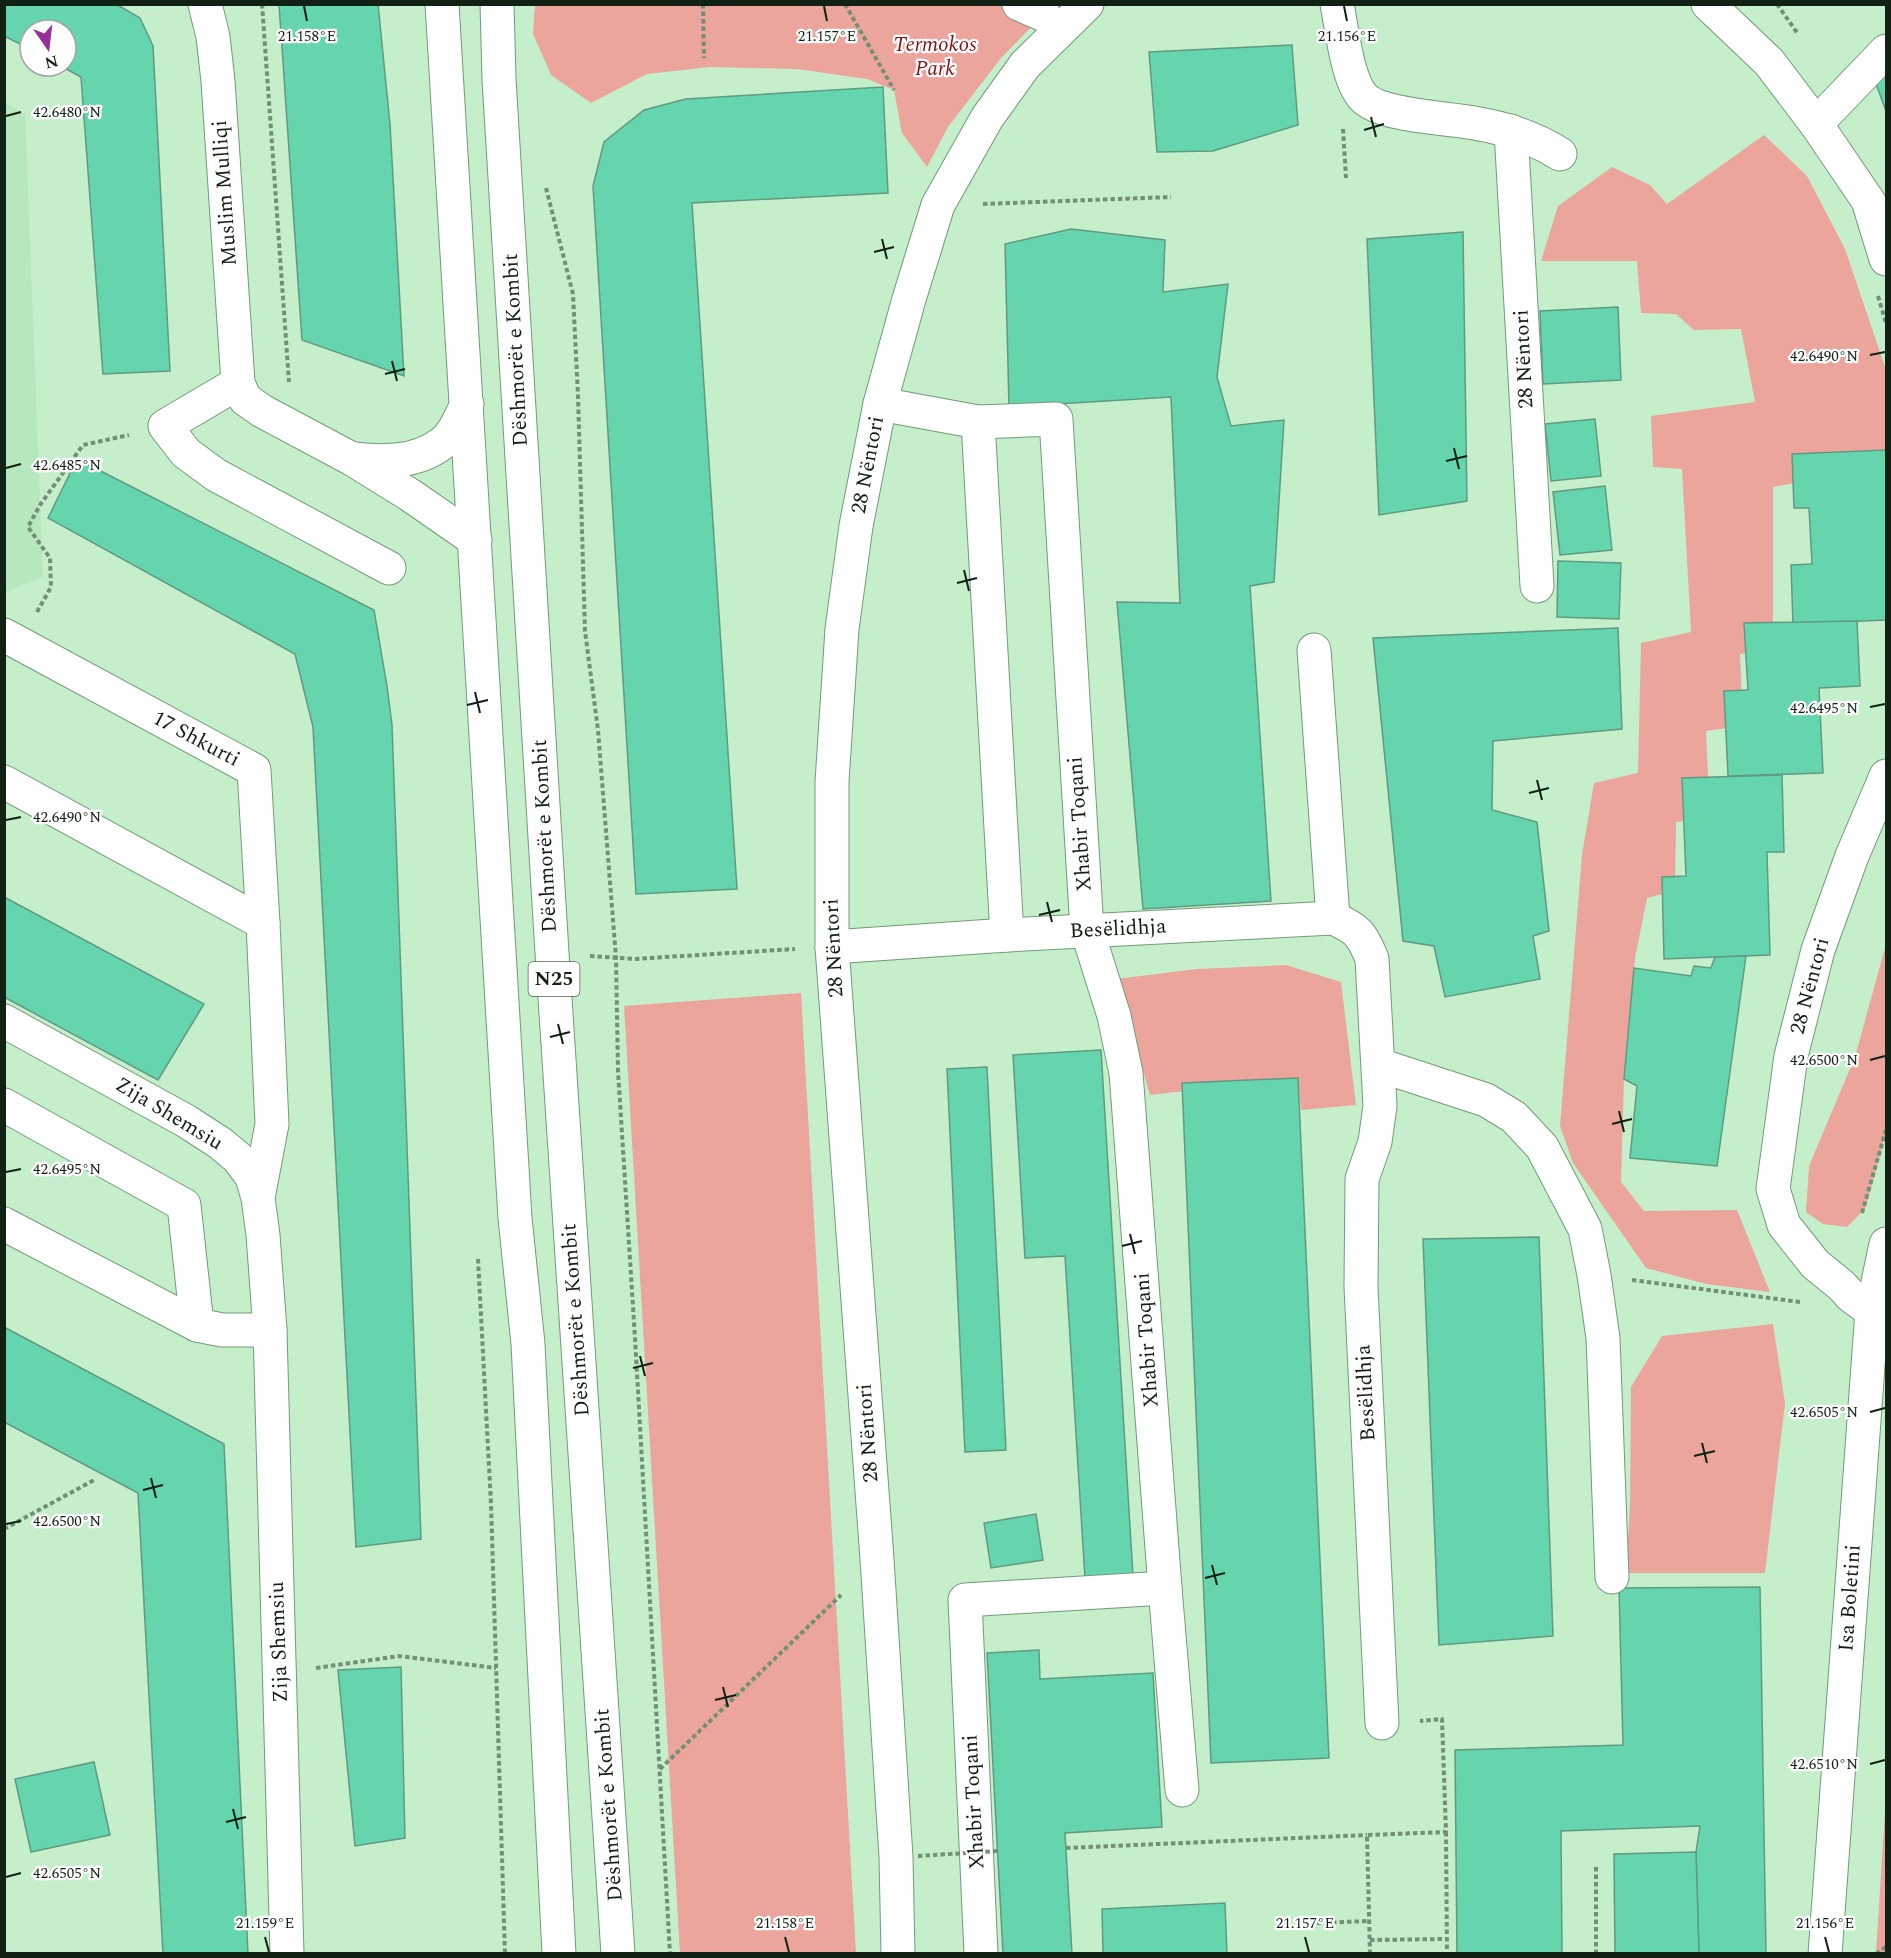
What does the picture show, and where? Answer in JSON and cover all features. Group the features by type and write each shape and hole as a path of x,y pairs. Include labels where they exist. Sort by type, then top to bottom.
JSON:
{"street":[{"name":"Muslim Mulliqi","path":"205,4 213,37 218,81 238,383"},
{"name":"N25","path":"442,4 515,1218 528,1344 559,1953"},
{"name":"Dëshmorët e Kombit","path":"497,4 552,953 618,1953"},
{"name":"28 Nëntori","path":"898,1953 896,1857 878,1559 832,947 832,782 842,629 856,526 880,404 938,205 987,118 1025,64 1087,4"},
{"path":"1337,4 1352,79 1363,98 1384,108 1475,123 1511,132 1541,142 1560,154"},
{"path":"1708,4 1769,62 1816,124 1877,215 1887,259"},
{"path":"1816,124 1887,51"},
{"name":"28 Nëntori","path":"1511,132 1537,586"},
{"path":"389,568 216,475 186,453 165,426 238,383 245,399 262,411 352,459 410,495 475,540"},
{"name":"Xhabir Toqani","path":"880,404 978,422 1056,419 1087,930 1114,1017 1126,1072 1182,1790"},
{"path":"352,459 382,462 423,454 442,444 455,429 467,405"},
{"path":"978,422 1007,935"},
{"name":"17 Shkurti","path":"12,639 254,770 272,1124 258,1198"},
{"path":"1314,650 1333,918"},
{"name":"28 Nëntori","path":"1872,1311 1815,1264 1784,1225 1773,1189 1791,1056 1818,950 1852,856 1887,776"},
{"path":"4,782 262,923"},
{"name":"Besëlidhja","path":"832,947 1087,930 1333,918 1350,926 1364,939 1372,959 1380,1106 1375,1142 1362,1179 1361,1287 1382,1723"},
{"name":"Zija Shemsiu","path":"4,1021 186,1121 238,1158 252,1177 258,1198 263,1235 270,1330 287,1953"},
{"path":"1379,1065 1486,1100 1514,1117 1542,1147 1585,1230 1603,1338 1612,1577"},
{"path":"4,1105 184,1206 198,1325"},
{"path":"4,1224 198,1325 222,1330 270,1330"},
{"name":"Isa Boletini","path":"1825,1953 1872,1311 1887,1244"},
{"name":"Xhabir Toqani","path":"981,1953 965,1600 1165,1588"}],"path":[{"path":"262,4 290,387"},
{"path":"703,4 704,58"},
{"path":"845,4 894,90"},
{"path":"546,179 573,294 585,631 598,730 616,958 618,1071 670,1953"},
{"path":"938,205 1171,196"},
{"path":"12,639 51,587 50,558 28,527 40,505 83,445 165,426"},
{"path":"552,953 634,959 832,947"},
{"path":"478,1255 491,1504 505,1953"},
{"path":"1594,1275 1802,1302"},
{"path":"4,1529 96,1479"},
{"path":"660,1769 878,1559"},
{"path":"279,1672 399,1656 496,1668"},
{"path":"1382,1723 1442,1719 1447,1953"},
{"path":"1066,1848 1446,1832"},
{"path":"1367,1834 1370,1953"},
{"path":"918,1856 998,1851"},
{"path":"1596,1866 1596,1953"},
{"path":"1317,1923 1369,1921"},
{"path":"1370,1940 1447,1939"},
{"path":"1876,1953 1887,1947"}],"shaded area":[{"path":"5,103 25,114 43,577 5,592"}],"green space":[{"name":"Termokos Park","path":"535,5 1053,5 1001,58 948,127 927,167 902,133 894,90 867,79 797,69 710,67 647,74 591,103 551,75 533,34"},
{"path":"1764,135 1807,176 1845,249 1886,370 1886,467 1773,487 1773,650 1740,654 1743,726 1706,731 1710,818 1676,822 1675,891 1647,898 1635,958 1624,1079 1621,1182 1644,1211 1737,1210 1770,1292 1706,1284 1646,1268 1573,1163 1560,1126 1582,855 1594,783 1638,773 1641,643 1691,632 1682,469 1653,467 1651,416 1755,402 1741,329 1694,330 1676,314 1641,313 1637,261 1541,261 1558,206 1612,167 1650,185 1667,204"},
{"path":"1886,944 1886,1134 1865,1209 1847,1227 1823,1224 1806,1212 1809,1166 1855,1057"},
{"path":"1286,965 1341,982 1356,1105 1301,1110 1298,1078 1150,1095 1116,979 1197,969"},
{"path":"801,993 856,1953 680,1953 624,1006"},
{"path":"1773,1324 1785,1403 1765,1573 1626,1573 1630,1508 1631,1387 1662,1336"},
{"path":"1886,1795 1886,1953 1876,1953"}],"building":[{"path":"4,4 116,4 140,18 153,46 170,371 103,374 81,77 78,75 78,18 18,18 18,43 4,36"},
{"path":"279,4 378,4 390,124 404,376 302,340"},
{"path":"1292,45 1298,125 1213,151 1157,152 1149,52"},
{"path":"1886,68 1886,111 1876,84"},
{"path":"883,87 888,193 692,203 737,889 636,894 593,186 604,142 644,110 686,99"},
{"path":"1071,229 1165,240 1163,292 1228,284 1217,377 1231,426 1284,420 1274,582 1250,586 1271,901 1143,909 1117,602 1180,603 1171,397 1009,407 1005,244"},
{"path":"1463,232 1467,501 1379,515 1367,239"},
{"path":"1618,307 1621,380 1543,384 1540,311"},
{"path":"1595,419 1601,476 1551,481 1545,424"},
{"path":"1886,450 1886,620 1793,624 1791,565 1812,564 1809,508 1794,508 1792,454"},
{"path":"77,459 374,610 392,725 421,1539 356,1547 313,727 295,654 48,518"},
{"path":"1605,486 1612,550 1560,555 1553,492"},
{"path":"1558,561 1621,563 1619,619 1557,617"},
{"path":"1857,621 1860,686 1819,688 1823,773 1728,776 1724,691 1748,690 1744,623"},
{"path":"1618,628 1622,729 1493,741 1492,810 1537,822 1549,931 1533,936 1540,979 1445,997 1434,946 1403,941 1373,638"},
{"path":"1782,775 1784,852 1767,852 1770,955 1664,959 1662,877 1686,876 1682,778"},
{"path":"4,897 204,1004 158,1080 4,997"},
{"path":"1746,956 1717,1166 1630,1158 1637,1086 1624,1079 1634,968 1691,976 1694,966 1711,968 1715,957"},
{"path":"1101,1050 1133,1576 1085,1579 1065,1256 1025,1258 1013,1055"},
{"path":"987,1067 1006,1450 965,1452 947,1069"},
{"path":"1298,1078 1329,1758 1211,1763 1182,1083"},
{"path":"1539,1237 1553,1636 1439,1645 1423,1239"},
{"path":"4,1327 224,1444 248,1954 163,1954 138,1493 4,1422"},
{"path":"1036,1514 1043,1560 991,1568 984,1523"},
{"path":"1760,1587 1766,1954 1699,1954 1696,1852 1700,1826 1561,1831 1562,1954 1457,1954 1455,1750 1623,1745 1619,1588"},
{"path":"1039,1650 1040,1679 1153,1673 1162,1827 1065,1833 1072,1954 1003,1954 987,1653"},
{"path":"401,1667 405,1838 355,1846 338,1670"},
{"path":"94,1762 110,1835 31,1852 15,1779"},
{"path":"1696,1852 1699,1954 1615,1954 1614,1854"},
{"path":"1225,1903 1227,1954 1103,1954 1102,1909"}]}
